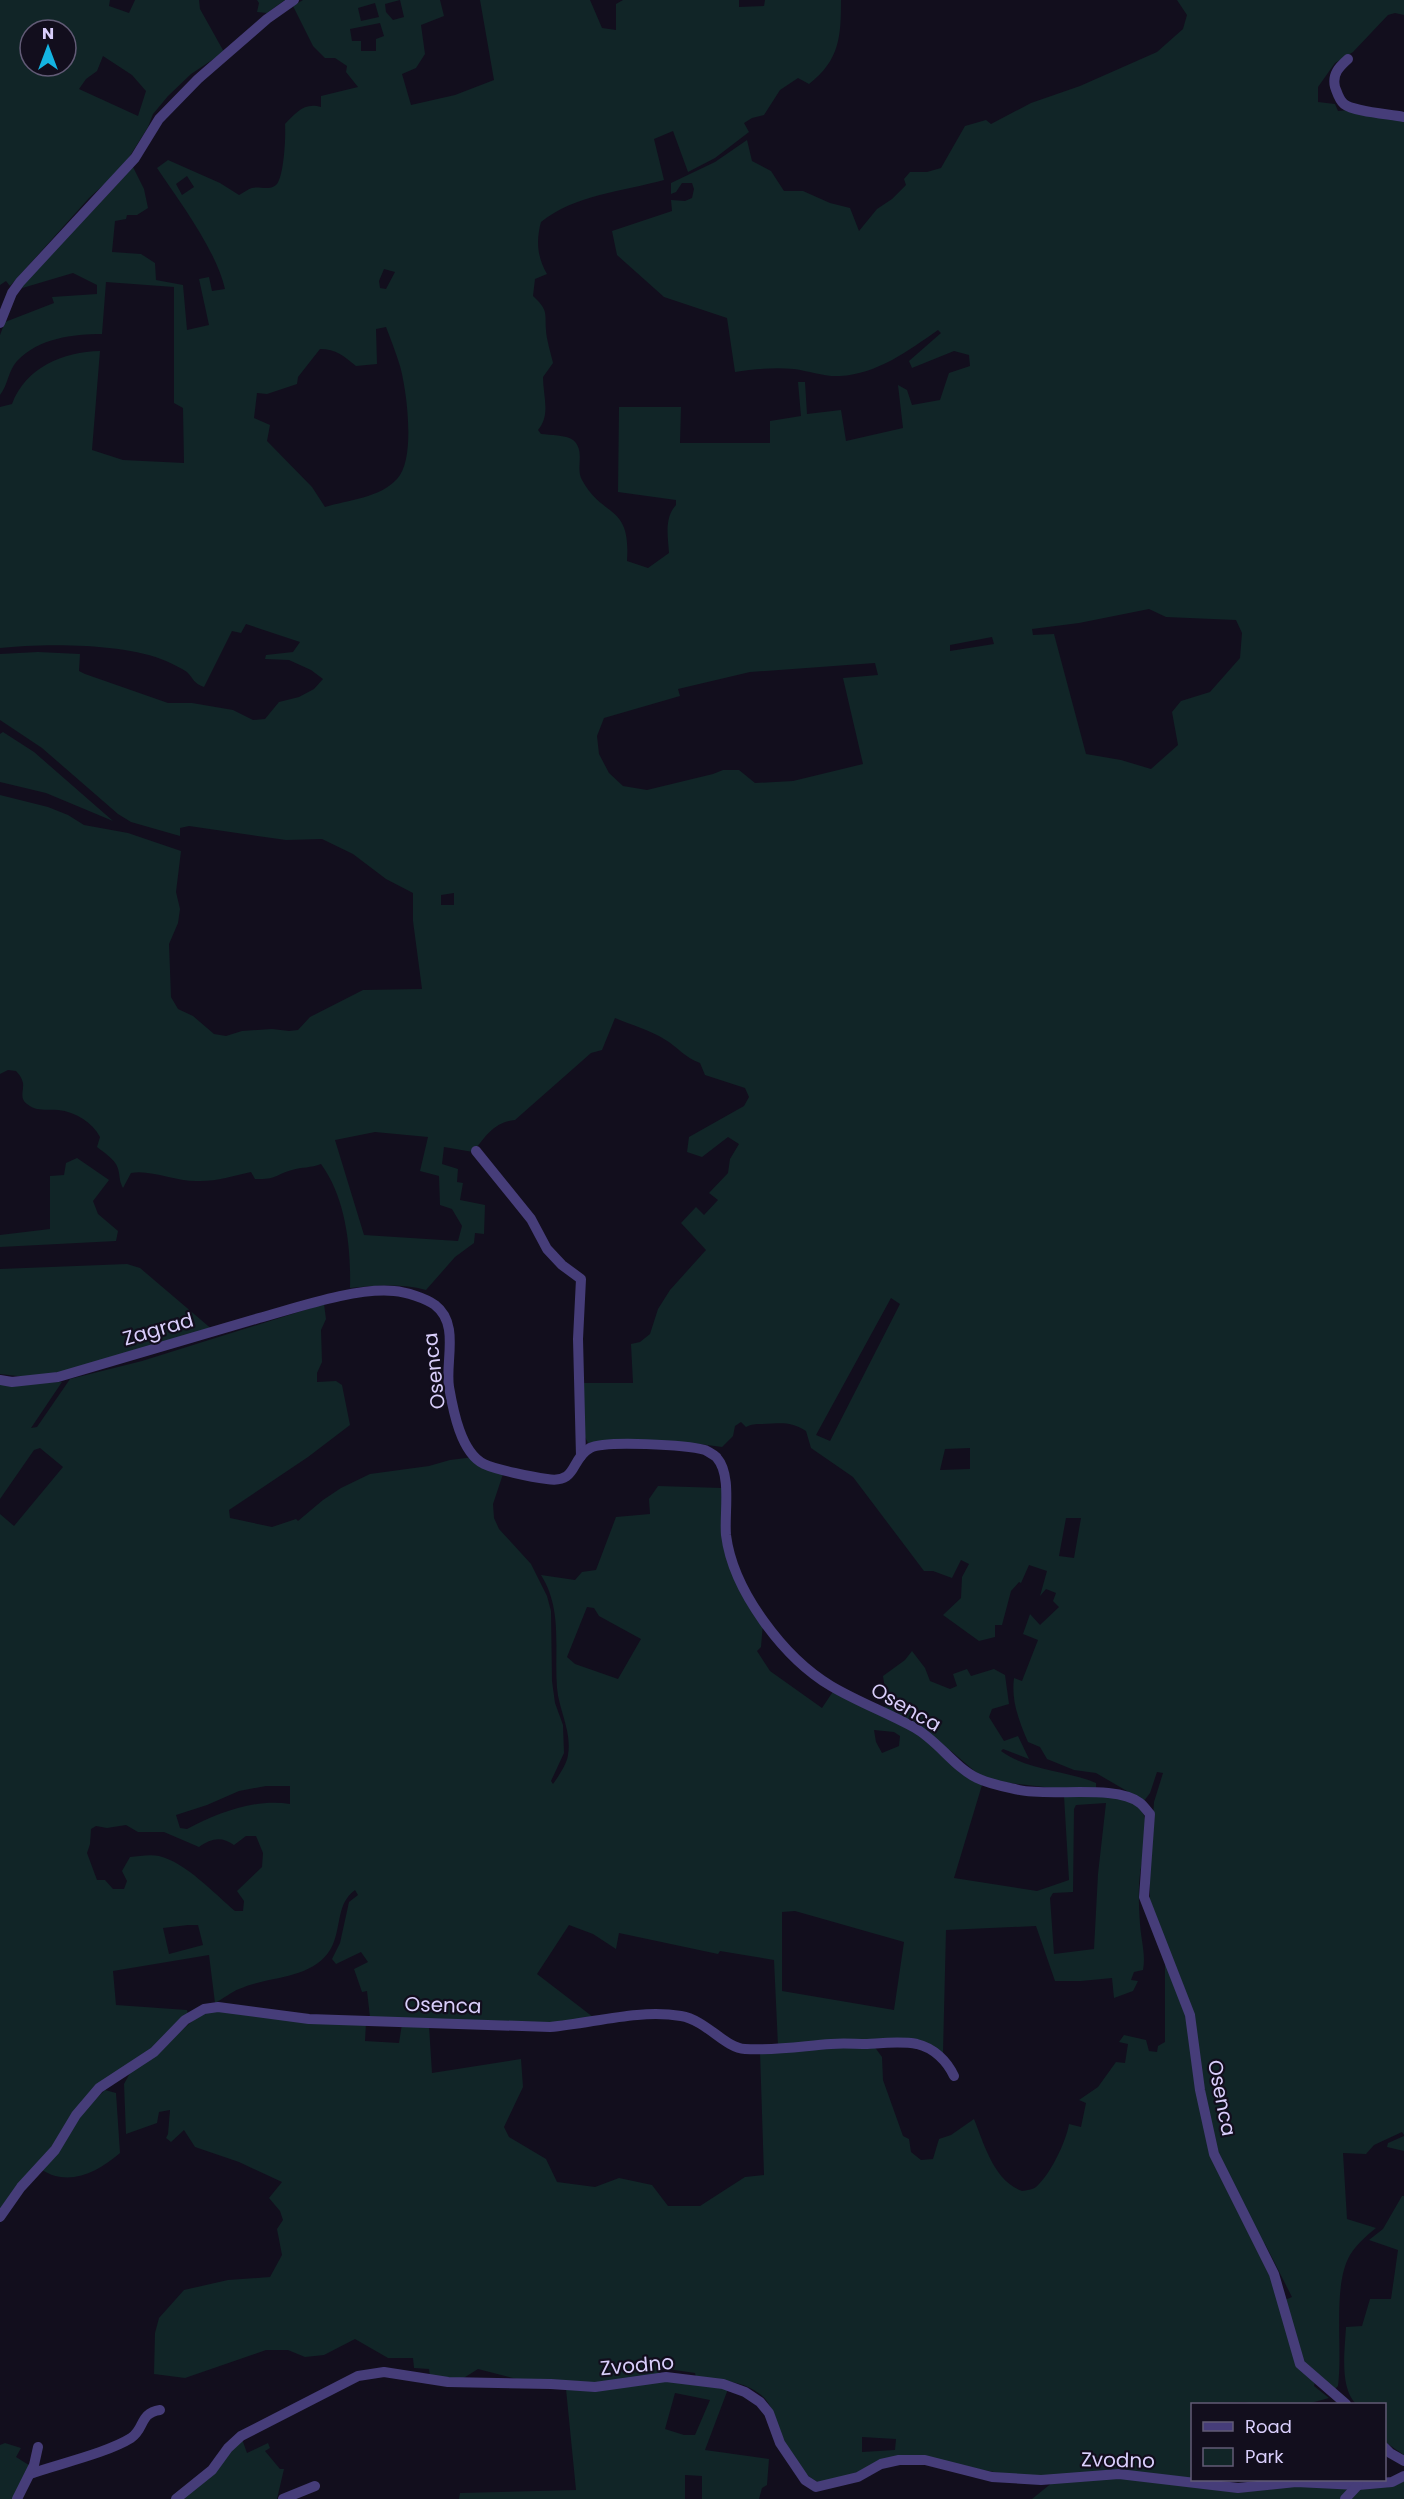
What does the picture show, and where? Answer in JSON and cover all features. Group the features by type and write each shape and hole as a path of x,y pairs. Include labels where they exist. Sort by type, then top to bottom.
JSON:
{"street":[{"path":"0,322 16,288 135,158 159,119 198,79 267,19 294,0"},
{"path":"1348,59 1338,67 1335,75 1335,86 1341,101 1351,107 1404,117"},
{"path":"476,1151 531,1219 547,1249 562,1265 581,1279 578,1339 581,1456"},
{"name":"Osenca","path":"325,1299 393,1291 434,1305 445,1317 451,1334 448,1354 449,1386 462,1439 470,1454 484,1464 549,1480 562,1479 571,1474 581,1456 590,1448 603,1445 649,1444 707,1450 717,1457 725,1471 726,1537 733,1564 751,1602 774,1634 803,1665 831,1686 920,1730 976,1778 1023,1791 1104,1793 1126,1796 1140,1803 1150,1814 1144,1897 1190,2015 1200,2090 1215,2154 1274,2274 1300,2364 1345,2403"},
{"name":"Zagrad","path":"0,1380 12,1382 58,1377 325,1299"},
{"name":"Osenca","path":"0,2217 21,2187 55,2150 76,2115 99,2088 154,2052 185,2019 204,2009 218,2007 309,2019 550,2026 576,2025 615,2017 653,2014 681,2016 699,2021 742,2049 783,2049 834,2044 918,2044 935,2052 949,2066 954,2076"},
{"name":"Zvodno","path":"176,2499 212,2470 228,2448 241,2436 358,2376 384,2372 448,2382 595,2387 666,2377 723,2384 745,2392 760,2402 769,2413 780,2443 805,2480 816,2487 858,2477 881,2464 900,2460 925,2460 975,2474 1016,2479 1041,2480 1119,2474 1238,2488 1296,2482 1358,2485 1392,2482 1404,2476"},
{"path":"30,2474 134,2436 146,2416 160,2410"},
{"path":"17,2499 30,2474 38,2447"},
{"path":"1386,2448 1404,2461"},
{"path":"1345,2499 1358,2485"},
{"path":"283,2499 315,2486"}],"green space":[{"path":"0,0 110,0 109,6 129,13 135,0 199,0 200,9 224,52 191,74 168,96 153,114 148,127 123,167 89,198 10,286 6,281 0,285","holes":["103,56 132,75 146,91 138,116 79,89 86,79 97,71"]},
{"path":"257,0 285,0 267,13 257,12 259,3"},
{"path":"303,0 400,0 440,0 444,16 421,25 425,54 416,68 402,74 411,105 455,95 494,80 480,0 590,0 602,28 616,30 616,4 623,0 739,0 739,7 764,6 765,0 841,0 837,46 827,66 809,84 798,78 780,90 764,115 744,123 749,132 715,158 688,172 673,131 654,139 664,180 584,200 554,213 541,222 538,248 547,274 535,279 533,296 545,312 547,337 553,363 543,377 545,412 538,430 541,434 570,438 577,444 582,480 598,501 614,513 625,529 627,561 648,568 669,553 668,522 676,500 618,492 619,407 681,407 680,443 770,443 770,421 801,416 798,382 805,382 807,414 841,410 846,441 903,428 898,385 907,390 912,405 940,400 949,373 970,366 969,355 954,351 912,368 909,361 941,333 938,330 892,360 854,374 829,376 779,368 735,372 727,318 664,297 617,255 612,231 672,211 671,200 685,201 692,198 694,189 692,183 682,183 676,192 671,194 671,183 715,162 747,140 752,161 771,171 784,191 803,191 830,203 850,208 859,231 877,209 892,199 906,185 904,179 910,172 927,172 941,168 965,126 986,120 991,124 1031,103 1080,86 1157,52 1183,29 1187,15 1177,0 1404,0 1404,15 1395,13 1388,15 1353,52 1335,63 1318,87 1318,102 1335,104 1338,111 1350,110 1404,120 1404,2135 1402,2132 1374,2145 1366,2154 1343,2153 1347,2219 1376,2228 1350,2255 1341,2283 1338,2386 1335,2389 1316,2378 1314,2386 1329,2398 1311,2403 1191,2403 1191,2480 1122,2471 1019,2477 923,2458 821,2484 803,2472 788,2454 781,2441 772,2411 759,2393 737,2383 696,2378 695,2373 661,2368 658,2376 621,2383 524,2381 478,2369 462,2379 430,2377 429,2369 414,2368 413,2358 388,2358 355,2339 324,2355 305,2357 288,2350 266,2350 185,2378 154,2374 155,2333 159,2318 184,2290 228,2280 270,2277 282,2255 277,2229 283,2220 280,2211 269,2198 282,2182 239,2162 195,2147 184,2130 171,2142 166,2138 170,2110 159,2112 157,2123 126,2134 124,2084 130,2073 201,2014 215,2010 366,2023 365,2041 399,2043 402,2024 429,2026 432,2073 521,2059 523,2087 504,2127 509,2137 546,2159 557,2182 595,2187 619,2178 652,2185 668,2206 700,2206 745,2177 764,2175 760,2052 874,2046 882,2057 883,2080 903,2136 909,2139 911,2152 921,2160 933,2159 939,2139 951,2135 974,2119 986,2150 997,2170 1012,2186 1022,2191 1036,2187 1047,2175 1061,2149 1069,2124 1081,2127 1086,2103 1079,2100 1098,2087 1116,2062 1125,2063 1128,2044 1119,2042 1124,2035 1146,2040 1149,2051 1157,2052 1158,2046 1165,2042 1165,1962 1150,1907 1154,1802 1163,1773 1157,1772 1150,1793 1144,1801 1096,1773 1074,1770 1047,1759 1040,1747 1028,1742 1017,1711 1013,1686 1014,1678 1022,1681 1038,1640 1023,1634 1030,1614 1040,1625 1059,1607 1053,1601 1056,1593 1046,1589 1040,1596 1047,1571 1029,1565 1021,1583 1019,1582 1011,1591 1002,1625 995,1625 995,1637 979,1641 943,1615 961,1598 962,1577 969,1564 961,1560 952,1578 933,1571 924,1571 853,1477 811,1448 806,1431 789,1424 755,1424 746,1427 741,1422 735,1426 733,1436 722,1447 655,1441 588,1443 585,1437 583,1383 633,1383 631,1344 640,1342 650,1334 658,1309 670,1290 706,1250 681,1223 696,1207 704,1215 718,1200 709,1193 728,1173 730,1159 739,1144 728,1137 702,1157 687,1152 689,1137 744,1106 749,1097 745,1088 705,1075 700,1063 669,1042 615,1018 602,1050 591,1053 515,1120 496,1127 486,1135 473,1152 444,1147 442,1164 458,1169 457,1182 463,1183 460,1200 485,1205 484,1234 475,1233 474,1243 455,1257 426,1290 397,1286 350,1288 345,1224 336,1192 321,1164 262,1179 255,1179 251,1172 203,1181 138,1172 131,1173 123,1188 116,1165 97,1147 100,1137 88,1122 65,1111 31,1107 23,1099 23,1083 17,1072 8,1070 0,1074 0,795 48,807 84,825 128,833 181,851 176,892 180,909 178,923 169,944 171,997 178,1009 193,1016 214,1034 226,1036 242,1031 298,1030 310,1017 363,990 422,989 413,921 413,893 386,879 353,854 322,839 286,840 189,826 180,828 180,836 131,822 118,814 42,748 0,720 0,654 38,652 80,654 79,671 85,674 168,703 192,703 233,710 253,720 265,719 279,702 299,697 314,689 323,679 311,670 289,660 265,659 266,655 293,652 300,642 246,624 241,633 232,631 204,687 187,672 166,661 130,651 61,645 0,648 0,407 12,404 26,380 36,371 60,358 100,351 92,450 123,460 184,463 183,408 174,403 174,287 106,282 102,334 68,336 35,347 14,365 0,395 0,335 5,322 54,303 52,297 97,294 97,285 73,273 19,289 133,167 144,189 148,208 137,215 127,215 126,219 115,221 112,252 141,254 155,263 156,280 183,285 187,330 209,325 199,279 209,277 212,291 225,289 206,243 157,168 168,160 220,183 239,195 252,188 270,188 276,185 283,166 285,124 305,107 321,107 321,96 358,87 346,72 347,66 335,58 325,58 313,46 293,6","holes":["400,0 404,17 393,20 386,12 385,4","375,3 379,17 361,21 358,8","380,23 384,36 376,39 376,51 361,51 361,41 352,41 350,29","187,176 194,187 182,195 176,184","384,269 395,272 386,289 380,288 379,281","386,327 400,366 407,408 408,441 403,470 397,479 382,490 325,507 312,487 267,441 270,425 254,418 257,393 267,394 297,384 298,377 320,349 344,356 356,366 377,364 376,329","1149,609 1166,617 1236,620 1242,633 1240,658 1210,692 1181,701 1172,712 1178,745 1151,769 1121,760 1086,754 1054,634 1033,635 1032,629 1079,623","992,637 994,644 950,651 950,645","875,663 878,675 843,678 863,764 793,781 755,783 739,770 723,770 647,790 623,786 609,773 599,754 597,736 604,718 680,696 678,689 750,672","454,893 454,905 441,905 441,895","375,1132 428,1137 420,1171 439,1176 440,1205 452,1209 462,1226 458,1241 364,1235 335,1140","891,1298 900,1304 830,1441 816,1435","970,1448 970,1469 940,1470 945,1449","1066,1518 1081,1518 1074,1558 1059,1556","1264,2242 1292,2297 1285,2300","862,2437 896,2439 895,2450 862,2452"]},
{"path":"3,732 34,752 113,821 46,793 0,782 0,734"},
{"path":"77,1158 109,1180 93,1201 98,1214 118,1231 116,1241 0,1247 0,1235 50,1229 50,1176 64,1175 66,1163"},
{"path":"127,1264 140,1268 214,1331 47,1376 0,1374 0,1269"},
{"path":"324,1304 326,1319 321,1330 322,1362 317,1373 317,1382 336,1381 342,1385 350,1425 308,1457 229,1510 230,1518 272,1527 296,1519 298,1521 341,1488 370,1474 429,1466 450,1460 474,1457 503,1474 493,1504 494,1518 499,1529 531,1564 547,1596 551,1611 552,1681 555,1703 563,1725 564,1753 551,1781 553,1784 566,1762 569,1746 557,1688 555,1616 548,1588 541,1575 575,1580 582,1572 596,1570 616,1517 650,1514 649,1499 658,1486 722,1488 726,1552 763,1623 761,1647 757,1651 770,1671 822,1708 834,1690 920,1735 982,1785 954,1878 1037,1891 1069,1880 1064,1796 1113,1797 1123,1799 1139,1808 1146,1822 1139,1893 1144,1964 1143,1970 1134,1972 1131,1980 1138,1981 1133,1991 1114,1998 1112,1978 1055,1981 1036,1926 946,1930 943,2053 926,2043 778,2046 774,1960 720,1951 718,1954 619,1933 616,1949 593,1934 569,1925 537,1974 593,2017 570,2023 370,2017 367,1991 362,1992 354,1969 368,1962 361,1952 336,1964 332,1959 340,1943 349,1902 358,1895 355,1890 344,1903 333,1945 320,1962 298,1973 239,1989 215,2003 209,1955 113,1971 116,2005 187,2010 188,2015 160,2042 111,2078 0,2213 0,1514 14,1526 63,1467 40,1448 34,1450 0,1499 0,1383 62,1382 31,1428 37,1427 70,1379 142,1361","holes":["587,1607 594,1608 599,1616 641,1639 618,1679 575,1664 567,1657","874,1730 894,1732 900,1736 899,1746 882,1753 876,1742","266,1786 290,1786 290,1804 250,1805 224,1812 187,1829 180,1828 176,1815 239,1791","1106,1803 1098,1874 1094,1949 1054,1954 1050,1898 1053,1893 1073,1892 1074,1809 1076,1805","126,1825 138,1832 164,1832 199,1847 216,1839 225,1840 234,1845 246,1836 256,1836 263,1853 262,1867 237,1891 244,1901 243,1911 235,1911 199,1879 169,1859 156,1855 130,1857 122,1871 127,1881 124,1889 113,1889 105,1880 97,1880 87,1853 91,1829 96,1826 107,1828","795,1911 904,1942 894,2010 782,1991 782,1912","198,1925 203,1945 169,1954 163,1928"]},
{"path":"912,1651 925,1668 930,1681 950,1689 957,1686 953,1674 967,1669 971,1676 994,1669 1005,1675 1009,1704 992,1709 989,1717 1004,1741 1018,1736 1029,1759 1003,1749 1001,1751 1023,1763 1096,1783 1096,1788 1061,1789 985,1780 951,1751 885,1708 883,1676 905,1660"},
{"path":"105,2090 116,2093 120,2153 102,2166 83,2175 62,2177 42,2170 79,2115"},
{"path":"1404,2136 1404,2151 1387,2147 1388,2143"},
{"path":"1404,2196 1404,2455 1386,2443 1386,2403 1355,2403 1347,2388 1345,2378 1346,2327 1362,2326 1370,2299 1391,2299 1398,2250 1369,2240 1383,2229"},
{"path":"664,2381 728,2389 705,2450 769,2459 767,2485 762,2488 759,2499 702,2499 702,2476 685,2475 685,2499 459,2499 460,2493 576,2490 566,2389 598,2391","holes":["675,2393 710,2400 695,2435 684,2435 665,2429"]},
{"path":"242,2439 247,2453 268,2443 270,2448 265,2451 280,2469 284,2469 277,2499 183,2499"},
{"path":"5,2443 21,2448 16,2457 32,2467 15,2499 0,2499 0,2445"},
{"path":"1115,2477 1238,2492 1300,2485 1352,2488 1341,2499 1032,2499 1053,2482"},
{"path":"1404,2480 1404,2499 1349,2499 1357,2490"}]}
